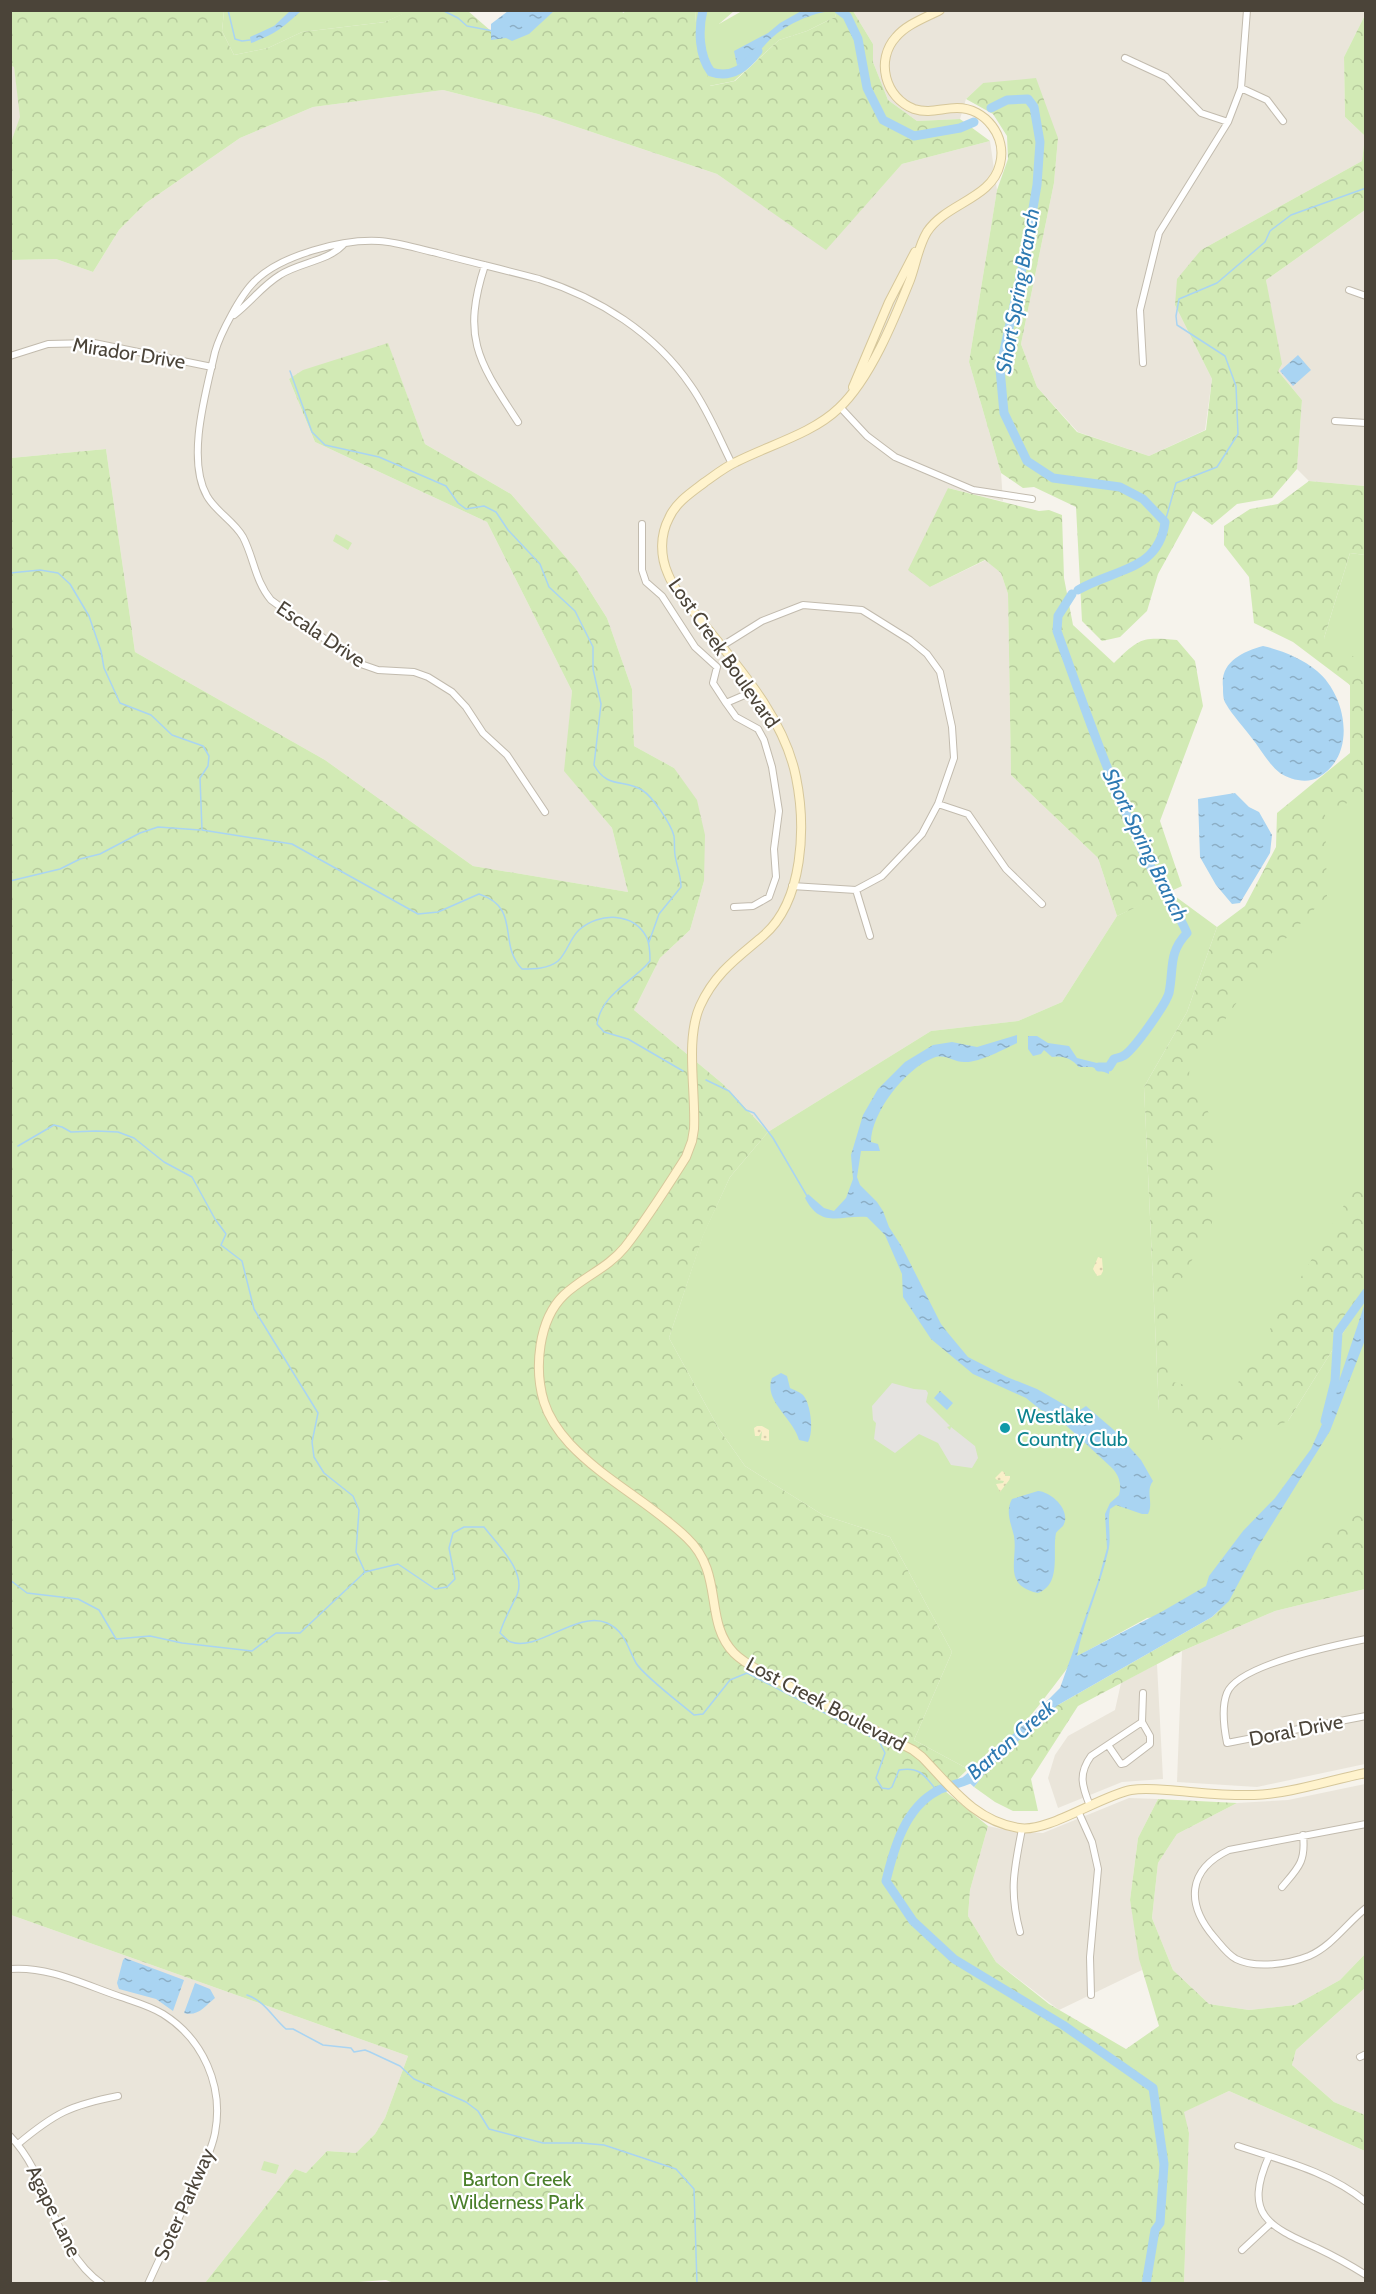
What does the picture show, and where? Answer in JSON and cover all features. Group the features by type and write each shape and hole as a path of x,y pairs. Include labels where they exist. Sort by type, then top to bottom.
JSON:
{"street":[{"name":"Lost Creek Boulevard","path":"940,10 907,27 892,41 885,63 888,84 898,99 912,108 933,112 957,108 976,112 994,128 1002,153 1001,163 991,183 945,212 928,231 921,244 910,280 874,350 859,386 840,407 810,427 732,464 694,490 671,513 663,536 662,548 667,572 673,584 722,646 782,736 797,780 801,849 792,886 779,918 762,937 732,960 718,976 701,1004 695,1020 693,1042 695,1117 692,1141 671,1180 625,1247 602,1269 564,1295 551,1312 542,1336 540,1375 541,1390 550,1416 570,1444 608,1479 677,1529 699,1552 712,1581 718,1628 733,1652 743,1662 913,1750 974,1810 1005,1825 1023,1829"},
{"path":"1143,363 1140,310 1159,233 1228,122 1240,87 1246,10"},
{"path":"1125,58 1166,77 1201,113 1228,122"},
{"path":"1240,87 1268,100 1283,121"},
{"name":"Escala Drive","path":"545,812 507,756 483,733 466,707 452,692 428,676 414,672 378,670 358,663 267,595 258,579 240,533 212,503 199,476 197,466 199,440 218,343 237,306 254,282 268,270 285,261 336,244 378,241 403,245 554,284 623,318 657,347 689,382 732,464"},
{"name":"Escala Drive","path":"232,317 278,275 330,253 343,245"},
{"path":"485,266 475,304 474,328 477,346 487,373 518,422"},
{"path":"1349,290 1365,297"},
{"name":"Mirador Drive","path":"10,356 48,344 94,343 212,367"},
{"path":"840,407 867,436 895,457 973,490 1032,499"},
{"path":"1335,421 1365,423"},
{"path":"642,524 640,542 646,582 662,596 695,646 717,667 713,683 736,717 758,729 764,740 775,778 780,811 775,838 776,877 772,891 769,897 753,906 734,907"},
{"path":"722,646 762,621 802,605 862,610 910,640 927,654 940,672 952,727 954,758 938,804 922,834 882,876 856,890 792,886"},
{"path":"726,703 754,691"},
{"path":"938,804 968,814 1006,869 1042,904"},
{"path":"856,890 870,936"},
{"path":"1365,1639 1365,1649"},
{"name":"Doral Drive","path":"1365,1639 1299,1655 1243,1677 1233,1684 1224,1704 1227,1743 1365,1716"},
{"path":"1108,1745 1121,1764 1150,1744 1150,1736 1142,1722 1143,1693"},
{"path":"1090,1806 1083,1788 1083,1770 1091,1756 1142,1722"},
{"path":"1020,1932 1014,1911 1012,1878 1023,1829 1036,1827 1110,1796 1132,1790 1254,1795 1365,1773"},
{"path":"1078,1811 1092,1842 1098,1869 1091,1941 1091,1995"},
{"path":"1365,1824 1229,1850 1216,1856 1200,1874 1195,1888 1197,1912 1202,1923 1228,1954 1250,1964 1264,1964 1309,1956 1332,1941 1365,1908"},
{"path":"1282,1887 1300,1865 1305,1848 1303,1835"},
{"name":"Soter Parkway","path":"10,1969 33,1969 53,1973 147,2006 172,2020 186,2033 207,2064 217,2101 214,2134 205,2161 148,2283"},
{"path":"18,2144 50,2118 67,2109 90,2101 118,2096"},
{"name":"Agape Lane","path":"10,2136 18,2144 39,2177 67,2244 77,2260 93,2281 102,2283"},
{"path":"1238,2146 1328,2176 1347,2186 1365,2202"},
{"path":"1269,2156 1259,2187 1258,2199 1262,2212 1270,2224 1281,2232 1340,2260 1365,2275"},
{"path":"1242,2250 1270,2224"}],"shaded area":[{"path":"853,11 1365,11 1344,57 1345,117 1365,136 1362,161 1201,250 1175,305 1212,379 1205,430 1149,456 1078,432 1037,387 1021,344 1054,183 1058,138 983,83 966,99 960,119 917,121 888,100 873,62 873,44"},
{"path":"11,66 14,67 21,117 11,142"},
{"path":"443,90 538,114 717,174 826,249 902,164 990,141 997,190 969,362 1001,473 1003,501 948,488 930,587 986,560 1001,573 1008,594 1011,775 1098,858 1117,916 1062,1002 1018,1021 931,1031 768,1132 723,1084 634,1010 660,958 690,930 704,881 674,768 634,746 632,689 607,618 576,569 511,494 425,444 388,344 289,379 315,442 487,522 572,691 565,771 612,828 628,892 473,866 325,760 135,652 106,449 11,458 10,260 56,259 93,272 119,230 146,203 240,138 313,107"},
{"path":"1365,210 1365,486 1309,481 1297,469 1302,400 1278,371 1266,280"},
{"path":"892,1383 926,1390 928,1393 926,1402 950,1426 947,1427 950,1430 951,1427 975,1446 978,1458 972,1468 951,1465 938,1443 919,1434 895,1453 874,1439 876,1423 873,1420 872,1406"},
{"path":"1365,1589 1365,1764 1257,1787 1177,1782 1182,1651 1275,1611"},
{"path":"1157,1664 1163,1779 1122,1782 1058,1808 1048,1778 1055,1755 1068,1736 1115,1710 1121,1683"},
{"path":"1365,1784 1365,1954 1340,1980 1295,2005 1249,2010 1209,2004 1173,1970 1152,1918 1158,1863 1177,1834 1237,1803 1288,1800"},
{"path":"1129,1798 1158,1799 1138,1838 1130,1900 1142,1970 1059,2010 996,1962 968,1916 970,1890 988,1826 1015,1832 1043,1833"},
{"path":"11,1915 408,2056 385,2118 375,2134 356,2153 327,2151 306,2173 295,2169 205,2283 11,2284"},
{"path":"1365,1988 1365,2115 1334,2102 1292,2065 1296,2050"},
{"path":"1229,2091 1365,2151 1365,2283 1184,2283 1189,2133 1183,2112"}],"green space":[{"path":"622,10 623,13 628,10 695,11 697,35 710,86 735,81 779,40 807,31 835,17 837,11 853,11 873,44 873,62 888,100 917,121 960,119 990,141 902,164 826,250 717,174 538,114 443,90 313,107 240,138 146,203 119,230 93,272 56,259 11,260 11,142 20,117 14,67 11,66 10,11 224,11 222,31 234,55 268,48 302,32 385,22 402,14 403,11 468,11 491,31 491,39 552,11"},
{"path":"224,11 403,11 403,14 385,22 302,32 268,48 234,55 222,31"},
{"path":"695,11 734,11 719,24 742,11 837,11 835,17 807,31 779,40 734,81 709,86 697,35"},
{"path":"1365,15 1365,136 1345,117 1344,57"},
{"path":"1036,78 1058,138 1054,183 1021,344 1037,387 1077,432 1149,456 1206,430 1212,379 1175,305 1177,279 1201,250 1362,161 1365,136 1365,210 1266,280 1282,364 1278,371 1302,400 1297,469 1272,498 1237,504 1212,525 1193,511 1158,574 1147,611 1120,637 1102,641 1082,621 1076,507 1034,487 1023,488 1001,473 969,362 997,190 1008,159 1007,136 993,114 966,99 983,83"},
{"name":"Barton Creek Wilderness Park","path":"388,343 425,444 511,494 576,569 607,618 632,689 634,746 674,768 697,800 705,835 704,881 690,930 660,958 634,1010 723,1084 768,1132 730,1177 703,1236 669,1338 719,1429 745,1466 823,1515 890,1537 952,1652 914,1740 968,1769 945,1791 988,1826 970,1890 968,1916 996,1962 1049,2004 1126,2049 1159,2026 1139,1959 1130,1900 1138,1838 1158,1799 1237,1803 1177,1834 1158,1863 1152,1918 1173,1970 1209,2004 1249,2010 1295,2005 1340,1980 1365,1954 1365,1988 1296,2050 1292,2065 1334,2102 1365,2115 1365,2151 1229,2091 1184,2112 1189,2133 1184,2283 396,2284 386,2280 331,2284 205,2283 295,2169 306,2173 327,2151 356,2153 375,2134 385,2118 408,2056 11,1915 11,458 106,449 135,652 325,760 473,866 628,892 612,828 564,771 572,691 487,522 315,442 289,379 303,370"},
{"path":"1309,481 1365,486 1365,555 1350,553 1324,638 1365,664 1365,796 1325,812 1327,896 1268,957 1189,1072 1214,1124 1212,1223 1167,1306 1173,1382 1230,1396 1365,1170 1365,1298 1288,1421 1211,1452 1159,1411 1144,1087 1187,1012 1217,927 1245,906 1276,847 1277,813 1350,753 1350,685 1293,642 1254,623 1249,577 1224,545 1224,526 1250,509 1278,504"},
{"path":"948,488 1039,511 1049,510 1062,515 1064,578 1073,625 1114,663 1130,648 1148,639 1177,640 1195,661 1203,706 1160,821 1182,886 1117,916 1098,858 1011,775 1008,594 1001,573 985,560 930,587 908,570"},
{"path":"336,534 352,543 348,550 333,541"},
{"path":"1350,553 1365,555 1365,713 1324,638"},
{"path":"1365,746 1365,1226 1239,1422 1164,1389 1173,1062 1331,794"},
{"path":"1168,891 1217,927 1187,1012 1144,1087 1159,1411 1288,1421 1365,1298 1365,1530 1278,1603 1147,1618 1076,1657 1014,1734 985,1759 968,1769 914,1740 952,1652 890,1537 823,1515 745,1466 719,1429 669,1338 703,1235 730,1177 768,1132 931,1031 1018,1021 1062,1002 1117,916"},
{"path":"1365,1508 1365,1589 1275,1611 1182,1651 1078,1706 1031,1779 1038,1811 1013,1811 974,1787 989,1768 1058,1705 1212,1617 1229,1601 1245,1570 1302,1559"},
{"path":"264,2161 279,2165 276,2174 261,2170"}],"sand":[{"path":"1098,1257 1102,1258 1103,1271 1097,1276 1093,1269"},
{"path":"757,1426 769,1430 769,1441 761,1440 762,1431 759,1436 755,1436 754,1428"},
{"path":"1002,1471 1005,1476 1010,1476 1010,1479 1000,1492 996,1484 1004,1481 995,1478"}],"water":[{"path":"803,10 831,11 808,17 786,27 754,56 737,65 734,51 768,33"},
{"path":"290,11 301,11 278,30 251,43 250,37 274,26"},
{"path":"508,11 554,11 529,34 512,41 506,38 491,40 491,24"},
{"path":"1298,355 1311,370 1293,386 1280,371"},
{"path":"1263,646 1292,656 1317,671 1335,695 1341,710 1344,725 1339,755 1331,767 1315,779 1304,781 1294,779 1276,770 1224,700 1223,678 1229,665 1247,651"},
{"path":"1235,793 1249,807 1259,812 1272,835 1270,853 1240,903 1232,904 1216,885 1200,857 1198,799"},
{"path":"1017,1035 1017,1043 984,1058 964,1062 937,1057 912,1072 901,1082 883,1106 877,1118 871,1142 878,1144 880,1151 861,1151 857,1177 860,1185 883,1211 889,1227 902,1247 941,1324 968,1357 1037,1389 1077,1412 1086,1406 1114,1430 1141,1460 1153,1481 1148,1514 1116,1505 1110,1509 1108,1552 1077,1656 1206,1586 1209,1576 1243,1531 1275,1498 1311,1449 1333,1399 1365,1303 1365,1340 1330,1431 1256,1550 1229,1601 1212,1617 1058,1705 989,1768 974,1787 963,1777 1020,1728 1060,1688 1098,1581 1107,1548 1105,1514 1110,1503 1119,1495 1119,1480 1112,1468 1056,1416 1041,1410 1026,1398 973,1374 931,1339 903,1297 902,1274 885,1235 867,1217 825,1217 811,1208 805,1198 808,1194 824,1208 834,1211 846,1198 853,1179 851,1155 863,1115 878,1089 905,1062 933,1045 952,1042 977,1047"},
{"path":"1028,1036 1037,1036 1048,1043 1069,1046 1077,1058 1109,1066 1109,1074 1092,1067 1079,1067 1067,1058 1052,1057 1044,1050 1041,1054 1033,1056 1028,1049"},
{"path":"781,1373 787,1376 790,1388 799,1392 806,1399 811,1425 808,1442 799,1440 775,1402 770,1386 772,1378"},
{"path":"940,1391 953,1403 947,1410 934,1398"},
{"path":"1038,1491 1049,1495 1059,1503 1065,1514 1065,1520 1056,1533 1053,1575 1046,1589 1038,1593 1027,1589 1016,1578 1015,1545 1009,1513 1012,1499"},
{"path":"125,1958 184,1980 173,2011 156,1999 119,1989 117,1983"},
{"path":"195,1983 210,1989 215,1998 197,2012 184,2013"}],"waterway":[{"path":"228,10 235,39 250,40"},
{"path":"442,10 458,18 467,26 493,31"},
{"name":"Short Spring Branch","path":"703,10 700,26 702,51 711,72 732,73 749,62 758,51"},
{"name":"Short Spring Branch","path":"839,10 847,16 858,39 867,88 883,120 914,136 960,128 974,122"},
{"name":"Short Spring Branch","path":"991,108 1007,100 1028,99 1034,107 1040,142 1037,185 1024,260 1000,369 1004,413 1027,461 1053,478 1120,487 1143,499 1165,522 1161,538 1144,560 1078,590"},
{"path":"1165,522 1176,483 1217,467 1238,434 1236,386 1225,356 1177,325 1179,299 1217,283 1265,242 1270,231 1291,215 1366,188"},
{"path":"290,371 312,432 325,445 379,457 446,486 458,503 466,509 484,506 496,512 508,530 540,564 549,587 575,611 593,647 593,669 601,704 594,765 599,773 610,781 635,787 646,793 661,811 674,836 681,887 659,914 649,942"},
{"path":"10,573 40,570 58,573 70,584 89,616 101,651 104,668 120,703 151,715 172,735 203,746 209,756 208,766 200,778 202,830 292,844 418,914 438,912 479,894 492,900 500,908 505,917 511,948 522,969 541,968 554,964 561,958 579,930 596,920 616,918 634,923 647,938 650,961 611,996 600,1013 597,1024 604,1032 628,1039 683,1071"},
{"name":"Short Spring Branch","path":"1072,594 1058,616 1057,631 1121,801 1150,866 1187,933 1174,954 1169,993 1156,1016 1128,1052 1114,1059 1109,1067 1099,1067"},
{"path":"10,881 60,869 80,859 100,854 140,833 158,827 200,830"},
{"path":"706,1080 729,1091 746,1110 754,1113 773,1138 807,1196"},
{"path":"18,1146 54,1125 71,1132 118,1132 134,1138 164,1162 192,1177 226,1234 221,1245 242,1261 254,1309 318,1413 312,1442 314,1457 324,1473 353,1496 359,1510 356,1552 365,1572 398,1564 435,1589 447,1587 455,1579 449,1548 453,1533 464,1527 484,1527 503,1550 518,1577 517,1595 500,1633 510,1641 522,1644 583,1622 595,1620 607,1623 622,1635 640,1668 694,1715 703,1714 730,1680 747,1673 879,1741 885,1753 876,1778 882,1788 892,1787 899,1770 912,1769 921,1773 937,1791"},
{"name":"Barton Creek","path":"1325,1421 1335,1381 1338,1332 1366,1293"},
{"path":"10,1580 27,1593 78,1599 99,1610 116,1639 150,1636 182,1643 252,1651 276,1633 300,1633 365,1572"},
{"name":"Barton Creek","path":"976,1775 937,1791 917,1808 902,1830 886,1881 913,1921 954,1959 1063,2025 1153,2088 1164,2164 1160,2223 1155,2230 1146,2284"},
{"path":"247,1995 264,2005 286,2029 293,2029 323,2045 351,2048 354,2052 365,2050 370,2052 400,2066 414,2079 466,2102 478,2111 489,2129 543,2143 604,2145 676,2169 694,2189 697,2284"}],"place":[{"name":"Westlake Country Club","path":"1005,1428"}]}
